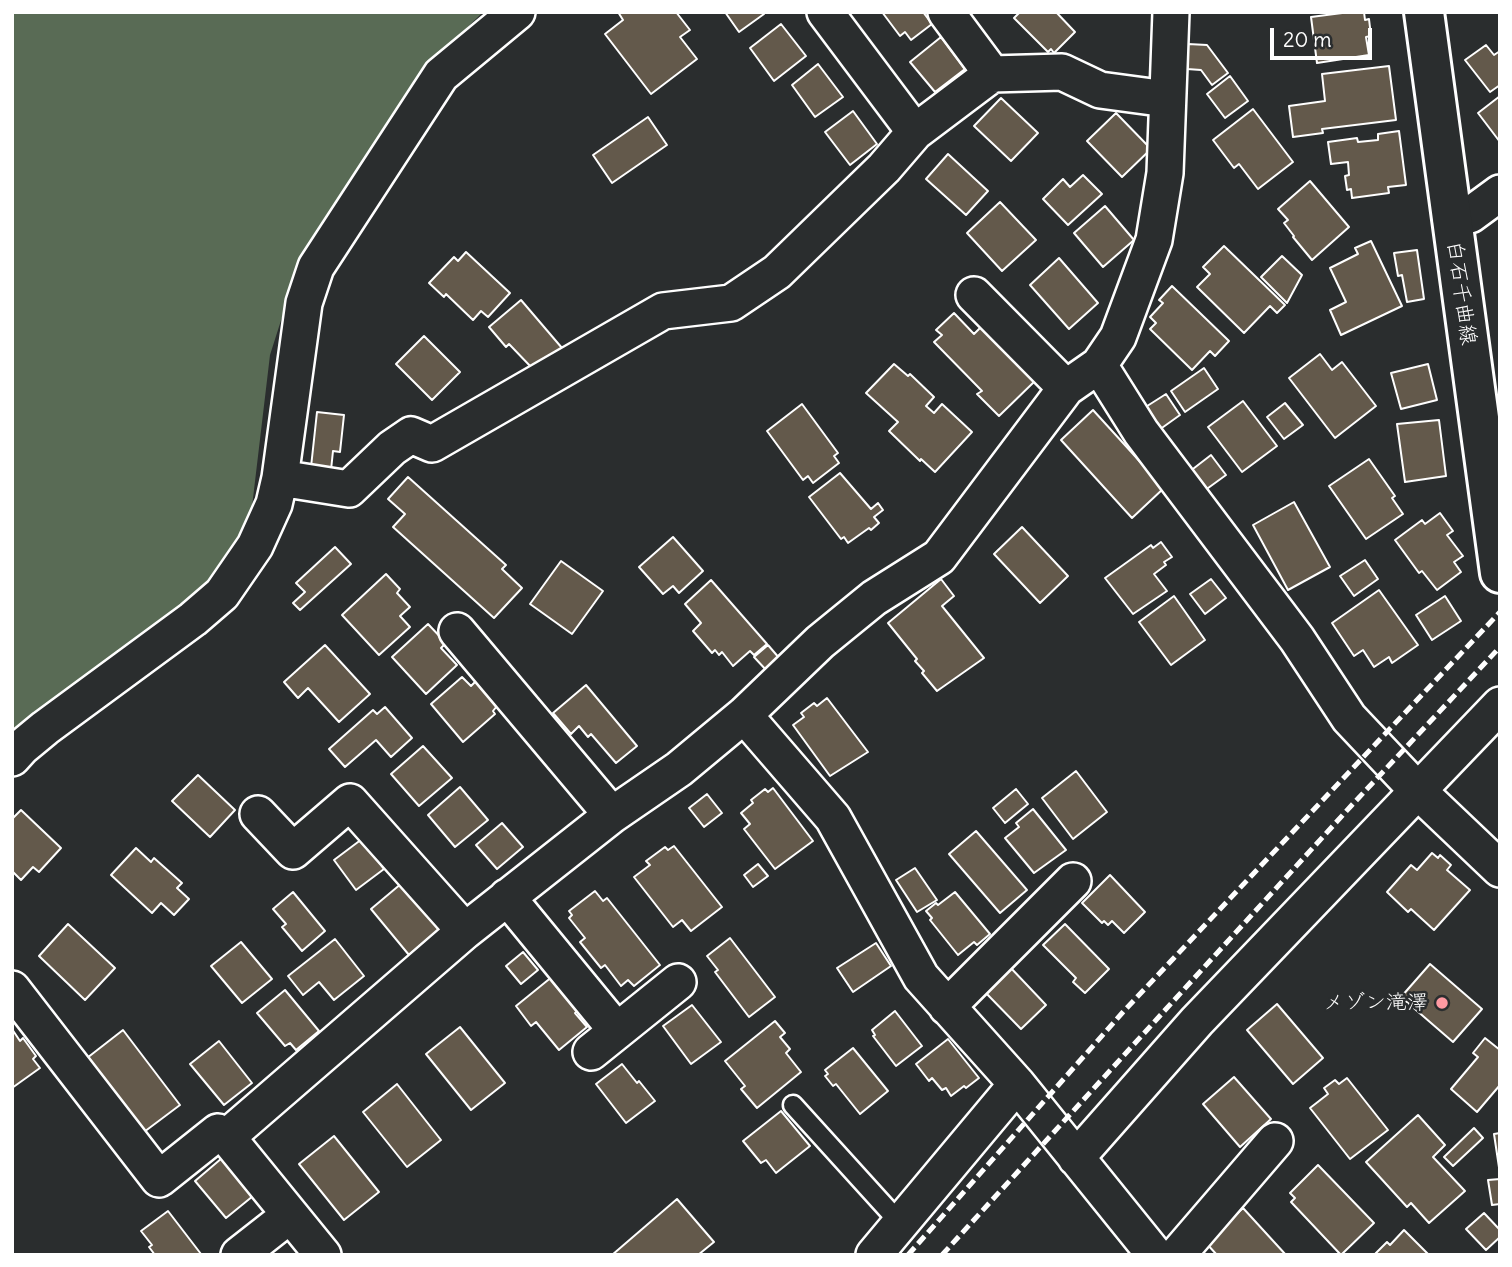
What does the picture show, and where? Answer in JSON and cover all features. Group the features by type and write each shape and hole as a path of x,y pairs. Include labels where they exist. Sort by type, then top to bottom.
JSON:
{"main road":[{"name":"白石千曲線","path":"1424,12 1500,573"}],"street":[{"path":"12,758 45,728 193,619 222,594 255,546 274,504 280,478 304,303 316,267 441,75 517,12"},
{"path":"825,12 915,132"},
{"path":"946,12 992,75"},
{"path":"227,1137 466,931 612,815 679,769 744,715 820,642 874,598 940,557 1066,388 1099,365 1118,337 1154,240 1165,173 1171,12"},
{"path":"280,478 349,489 392,448 411,435 432,444 663,311 731,303 777,272 884,168 915,132 992,75 1062,72 1100,90 1167,99"},
{"path":"1451,219 1470,215 1500,193"},
{"path":"974,295 1066,388"},
{"path":"1099,365 1141,432 1297,639 1349,718 1417,790 1500,869"},
{"path":"457,631 612,815"},
{"path":"1076,1158 1197,1021 1500,705"},
{"path":"744,715 833,818 921,978 1017,1084 1155,1255"},
{"path":"258,814 293,851 350,802 466,931"},
{"path":"947,1007 1073,881"},
{"path":"508,897 604,1041 678,982"},
{"path":"12,989 159,1179 218,1132 227,1137 323,1255"},
{"path":"874,1255 1017,1084"},
{"path":"1177,1255 1275,1141"},
{"path":"239,1255 290,1215"}],"lane":[{"path":"793,1105 900,1223"}],"green space":[{"path":"12,12 483,12 424,70 297,270 270,355 251,515 229,561 200,597 12,745"}],"building":[{"path":"618,12 676,12 690,30 680,37 697,59 651,94 605,34 623,20"},
{"path":"725,12 763,12 764,14 739,32"},
{"path":"882,12 923,12 932,24 911,40 905,32 900,36"},
{"path":"1020,12 1056,12 1075,32 1054,53 1051,49 1048,52 1014,18"},
{"path":"1364,12 1365,20 1369,19 1371,36 1366,37 1369,55 1317,63 1311,17"},
{"path":"781,24 806,56 774,81 750,48"},
{"path":"941,37 965,69 935,92 910,62"},
{"path":"1188,44 1207,45 1228,73 1212,85 1201,70 1187,69"},
{"path":"1486,45 1494,55 1500,51 1500,85 1490,92 1465,60"},
{"path":"818,64 843,97 815,117 792,85"},
{"path":"1389,66 1396,120 1322,129 1323,133 1293,137 1289,106 1325,101 1322,74"},
{"path":"1230,76 1248,101 1225,118 1207,94"},
{"path":"1500,96 1500,142 1478,113"},
{"path":"1001,98 1038,133 1011,161 974,126"},
{"path":"1253,109 1293,162 1258,189 1239,164 1234,168 1213,140"},
{"path":"853,111 877,144 850,165 825,132"},
{"path":"1116,113 1151,149 1122,177 1087,141"},
{"path":"648,117 667,145 612,183 593,155"},
{"path":"1399,131 1406,185 1388,187 1389,193 1352,198 1351,189 1347,190 1345,176 1349,175 1348,162 1331,164 1328,142 1357,138 1358,142 1378,140 1378,134"},
{"path":"948,154 988,191 966,215 926,179"},
{"path":"1083,175 1102,194 1068,225 1043,199 1063,179 1070,187"},
{"path":"1310,181 1349,227 1312,260 1293,237 1284,223 1288,220 1278,209"},
{"path":"1000,202 1036,240 1002,271 967,233"},
{"path":"1105,206 1134,240 1103,267 1074,233"},
{"path":"1371,241 1402,306 1341,335 1330,310 1346,302 1330,268 1358,254 1355,248"},
{"path":"1224,246 1285,305 1277,313 1270,306 1244,333 1197,287 1210,274 1203,267"},
{"path":"1417,250 1424,299 1407,302 1394,253"},
{"path":"466,252 510,293 488,317 481,311 473,320 446,294 444,297 429,283 454,257 458,261"},
{"path":"1282,256 1302,275 1287,303 1261,277"},
{"path":"1059,258 1098,303 1069,329 1030,285"},
{"path":"1172,286 1229,341 1215,356 1210,351 1192,370 1150,329 1156,323 1150,317 1163,303 1159,300"},
{"path":"521,300 562,348 543,364 540,361 532,368 509,344 506,347 489,327"},
{"path":"954,313 974,334 983,325 1036,380 999,416 977,394 982,391 934,342 942,335 936,330"},
{"path":"424,336 460,372 432,400 396,364"},
{"path":"1320,354 1332,370 1342,362 1376,406 1335,438 1289,378"},
{"path":"894,364 908,376 910,374 934,397 926,406 934,413 942,404 972,432 935,472 889,431 898,422 866,393"},
{"path":"1428,364 1437,400 1401,409 1391,373"},
{"path":"1204,368 1218,389 1185,412 1171,391"},
{"path":"1166,394 1180,415 1159,430 1144,408"},
{"path":"1243,401 1277,446 1242,472 1208,427"},
{"path":"1285,403 1303,425 1284,439 1267,417"},
{"path":"802,404 838,453 834,456 839,463 813,483 808,476 803,480 767,431"},
{"path":"1093,410 1164,488 1132,518 1061,440"},
{"path":"317,412 344,415 340,452 333,451 331,470 311,467"},
{"path":"1439,420 1446,476 1405,482 1397,424"},
{"path":"1211,455 1226,475 1204,491 1189,472"},
{"path":"1369,459 1395,496 1392,498 1403,514 1366,539 1329,486"},
{"path":"840,473 871,509 878,503 883,510 874,517 879,523 848,543 844,537 841,539 809,497"},
{"path":"408,477 506,565 502,569 522,588 494,618 393,527 405,514 388,499"},
{"path":"1294,502 1330,567 1288,590 1253,525"},
{"path":"1440,513 1453,531 1447,535 1463,556 1454,562 1461,572 1437,590 1422,571 1419,573 1395,540 1422,520 1425,524"},
{"path":"1022,527 1068,576 1040,603 994,554"},
{"path":"673,537 703,571 679,593 673,586 663,594 639,567"},
{"path":"1161,542 1172,557 1154,574 1167,591 1133,614 1105,578 1151,545 1153,548"},
{"path":"335,547 351,564 300,610 293,603 305,592 296,583"},
{"path":"1365,560 1378,579 1354,596 1340,576"},
{"path":"561,561 603,591 572,634 530,604"},
{"path":"386,574 400,589 397,593 410,607 400,616 410,627 379,655 342,615"},
{"path":"941,579 954,596 942,606 984,658 937,691 922,673 924,671 915,661 917,659 888,623"},
{"path":"1211,579 1226,598 1205,614 1190,594"},
{"path":"711,580 767,644 754,655 750,651 733,666 722,652 719,655 715,650 712,653 693,631 701,623 685,604"},
{"path":"1379,590 1418,645 1392,663 1389,657 1374,667 1363,650 1354,656 1332,623"},
{"path":"1174,596 1205,640 1171,665 1139,622"},
{"path":"1445,596 1461,621 1432,640 1416,615"},
{"path":"428,624 446,643 441,648 457,665 426,694 392,657"},
{"path":"325,645 370,694 339,722 308,688 298,698 284,682"},
{"path":"768,645 780,659 767,671 754,657"},
{"path":"462,677 471,686 476,681 497,706 493,711 495,714 463,742 431,704"},
{"path":"586,685 637,746 616,763 591,734 588,737 579,726 571,734 553,713"},
{"path":"827,698 868,752 830,776 793,725 804,717 801,713 814,703 817,706"},
{"path":"385,707 412,738 391,757 376,740 345,767 329,749 373,710 377,714"},
{"path":"423,746 452,778 419,806 391,774"},
{"path":"1076,771 1107,812 1073,839 1042,798"},
{"path":"198,775 235,810 210,837 172,801"},
{"path":"460,787 488,820 455,847 428,815"},
{"path":"773,788 813,841 775,869 744,829 750,824 741,813 753,803 751,800 765,789 768,792"},
{"path":"1016,789 1028,804 1005,823 993,808"},
{"path":"707,794 722,813 704,827 689,808"},
{"path":"1033,809 1066,850 1034,873 1005,838 1019,827 1016,823"},
{"path":"21,810 61,848 39,872 33,867 21,880 12,871 12,819"},
{"path":"502,823 523,847 497,869 476,845"},
{"path":"976,831 1027,890 1000,913 949,854"},
{"path":"362,839 384,869 356,890 334,860"},
{"path":"674,846 722,907 691,931 682,920 673,927 634,877 650,865 646,861 665,847 668,850"},
{"path":"136,848 151,862 154,858 182,883 177,888 189,899 174,915 161,903 152,913 111,875"},
{"path":"1432,853 1438,858 1440,855 1451,865 1447,870 1470,890 1434,930 1411,909 1408,912 1387,892 1411,865 1417,870"},
{"path":"758,864 768,876 753,887 744,875"},
{"path":"915,868 937,900 917,912 896,880"},
{"path":"1110,875 1145,912 1124,933 1112,921 1108,925 1104,921 1102,923 1082,903"},
{"path":"402,883 440,929 409,955 371,909"},
{"path":"595,891 603,901 607,898 660,965 634,986 628,980 621,986 605,965 601,968 580,942 585,938 569,918 572,915 569,911"},
{"path":"293,892 325,931 302,951 282,927 286,924 273,909"},
{"path":"955,892 990,934 958,955 926,911"},
{"path":"68,924 115,968 85,1000 39,956"},
{"path":"1065,924 1109,969 1085,993 1073,982 1076,978 1043,945"},
{"path":"730,938 775,997 749,1017 715,972 718,970 707,956"},
{"path":"335,939 364,976 334,1000 319,982 303,995 288,976"},
{"path":"241,942 272,979 242,1003 211,966"},
{"path":"876,943 891,966 853,992 837,968"},
{"path":"523,952 538,970 521,984 506,966"},
{"name":"メゾン滝澤","path":"1430,964 1482,1009 1453,1042 1401,997"},
{"path":"1009,966 1046,1005 1021,1029 983,990"},
{"path":"553,976 580,1009 575,1013 587,1027 559,1050 536,1022 531,1026 516,1006"},
{"path":"285,990 319,1031 296,1050 290,1043 285,1046 257,1013"},
{"path":"1277,1004 1323,1058 1293,1084 1247,1030"},
{"path":"692,1005 721,1042 691,1064 663,1026"},
{"path":"895,1011 922,1046 896,1066 873,1036 875,1035 872,1030"},
{"path":"775,1021 785,1033 780,1037 790,1049 786,1053 801,1072 757,1108 741,1089 745,1086 725,1061"},
{"path":"460,1027 505,1083 471,1110 426,1054"},
{"path":"12,1029 20,1041 23,1038 36,1056 33,1059 40,1068 12,1088"},
{"path":"123,1030 180,1105 144,1132 87,1058"},
{"path":"1485,1038 1500,1050 1500,1085 1477,1112 1451,1089 1478,1057 1473,1053"},
{"path":"948,1039 979,1078 951,1096 946,1088 942,1090 932,1078 929,1081 916,1064"},
{"path":"219,1041 252,1083 224,1105 190,1064"},
{"path":"853,1048 888,1091 860,1114 836,1084 833,1086 825,1076 828,1074 825,1070"},
{"path":"622,1064 655,1101 626,1123 596,1084"},
{"path":"1234,1077 1271,1119 1240,1147 1203,1104"},
{"path":"1347,1078 1388,1130 1350,1159 1310,1108 1328,1094 1324,1088 1335,1080 1339,1084"},
{"path":"397,1084 441,1140 407,1167 363,1112"},
{"path":"781,1111 810,1146 776,1173 766,1160 761,1163 743,1141"},
{"path":"1418,1115 1445,1145 1433,1157 1465,1191 1429,1223 1411,1203 1407,1207 1366,1162"},
{"path":"1474,1128 1483,1138 1453,1166 1444,1157"},
{"path":"1500,1133 1500,1174 1494,1134"},
{"path":"334,1136 379,1192 344,1220 299,1164"},
{"path":"222,1158 253,1196 226,1218 195,1181"},
{"path":"1318,1165 1374,1223 1341,1255 1291,1202 1295,1198 1290,1193"},
{"path":"1500,1179 1500,1204 1492,1205 1488,1180"},
{"path":"677,1199 714,1242 698,1255 612,1255"},
{"path":"1243,1208 1286,1255 1217,1255 1206,1243"},
{"path":"168,1211 200,1255 155,1255 149,1247 152,1245 141,1231"},
{"path":"1484,1213 1500,1230 1500,1237 1486,1250 1466,1229"},
{"path":"1404,1230 1429,1255 1374,1255 1387,1242 1390,1245"}],"railway":[{"path":"908,1255 1123,1012 1500,612"},
{"path":"942,1255 1351,806 1500,647"}],"place":[{"name":"メゾン滝澤","path":"1442,1003"}]}
